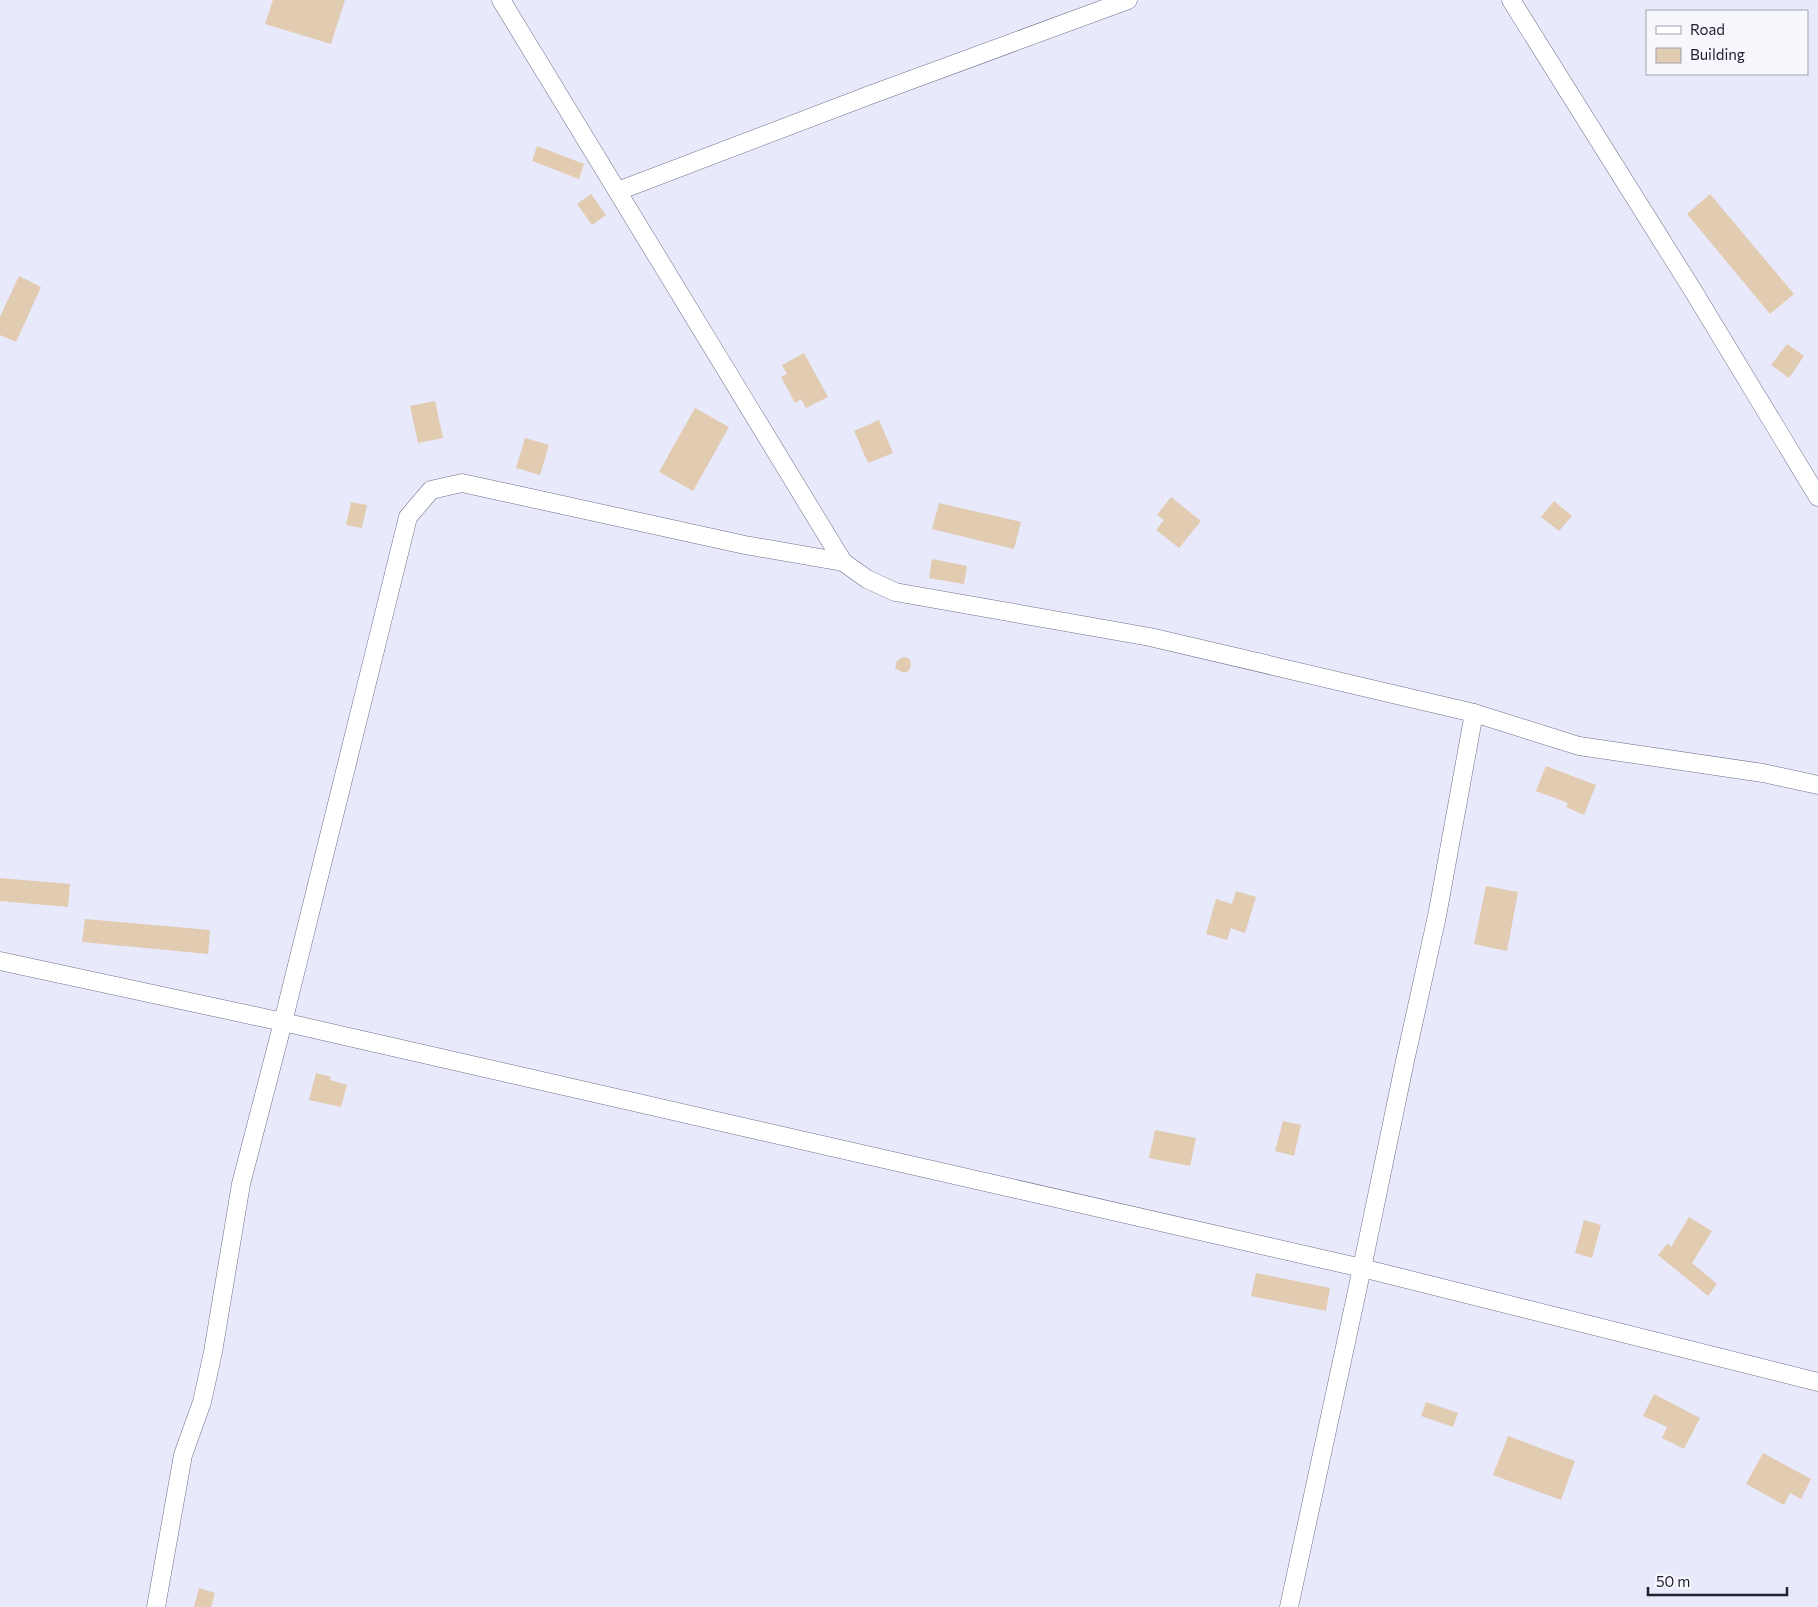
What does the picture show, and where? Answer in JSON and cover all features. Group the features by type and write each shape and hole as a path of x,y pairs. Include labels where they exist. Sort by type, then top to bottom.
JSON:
{"street":[{"path":"501,0 843,562 867,579 895,592 1150,637 1474,713 1579,746 1763,773 1818,785"},
{"path":"618,191 870,95 1128,0"},
{"path":"1511,0 1692,289 1818,497"},
{"path":"156,1607 183,1455 202,1402 241,1184 284,1022 408,517 431,490 462,484 745,545 843,562"},
{"path":"1289,1607 1437,916 1474,713"},
{"path":"0,961 284,1022 1362,1268 1818,1382"}],"building":[{"path":"273,0 345,0 331,44 265,24"},
{"path":"537,146 584,164 579,179 532,161"},
{"path":"591,194 606,215 592,225 577,204"},
{"path":"1710,194 1794,294 1770,314 1687,214"},
{"path":"19,276 41,287 16,342 0,335 0,317"},
{"path":"1787,344 1804,356 1789,378 1771,365"},
{"path":"804,353 828,397 806,408 801,399 795,403 781,377 787,374 782,365"},
{"path":"435,401 443,438 418,443 410,406"},
{"path":"695,408 729,427 693,491 659,472"},
{"path":"879,420 893,453 868,463 854,431"},
{"path":"525,438 549,445 540,475 516,468"},
{"path":"1171,497 1201,521 1179,548 1156,530 1164,520 1157,515"},
{"path":"1554,501 1572,516 1559,531 1541,517"},
{"path":"351,502 367,505 362,528 346,525"},
{"path":"939,503 1021,522 1014,549 932,529"},
{"path":"932,559 967,566 964,584 929,578"},
{"path":"906,657 910,660 911,664 907,672 902,672 895,668 897,661"},
{"path":"1546,766 1596,785 1584,815 1566,807 1568,803 1536,791"},
{"path":"0,878 70,884 68,907 0,901"},
{"path":"1486,886 1518,892 1507,951 1474,944"},
{"path":"1236,891 1256,897 1245,933 1231,928 1227,940 1206,934 1216,899 1232,904"},
{"path":"85,919 210,930 208,954 82,942"},
{"path":"316,1073 331,1077 330,1080 347,1085 341,1107 309,1100"},
{"path":"1283,1121 1301,1125 1294,1156 1275,1151"},
{"path":"1155,1130 1196,1138 1190,1166 1149,1158"},
{"path":"1689,1217 1712,1231 1692,1263 1717,1284 1708,1296 1658,1255 1668,1243 1671,1247"},
{"path":"1584,1220 1601,1225 1592,1258 1575,1253"},
{"path":"1256,1273 1330,1288 1326,1311 1251,1296"},
{"path":"1654,1394 1700,1418 1684,1449 1662,1438 1667,1427 1643,1416"},
{"path":"1426,1402 1458,1413 1453,1427 1421,1416"},
{"path":"1508,1436 1575,1461 1561,1500 1493,1475"},
{"path":"1763,1453 1811,1479 1801,1499 1790,1493 1784,1505 1746,1484"},
{"path":"199,1588 215,1593 211,1607 194,1607"}]}
